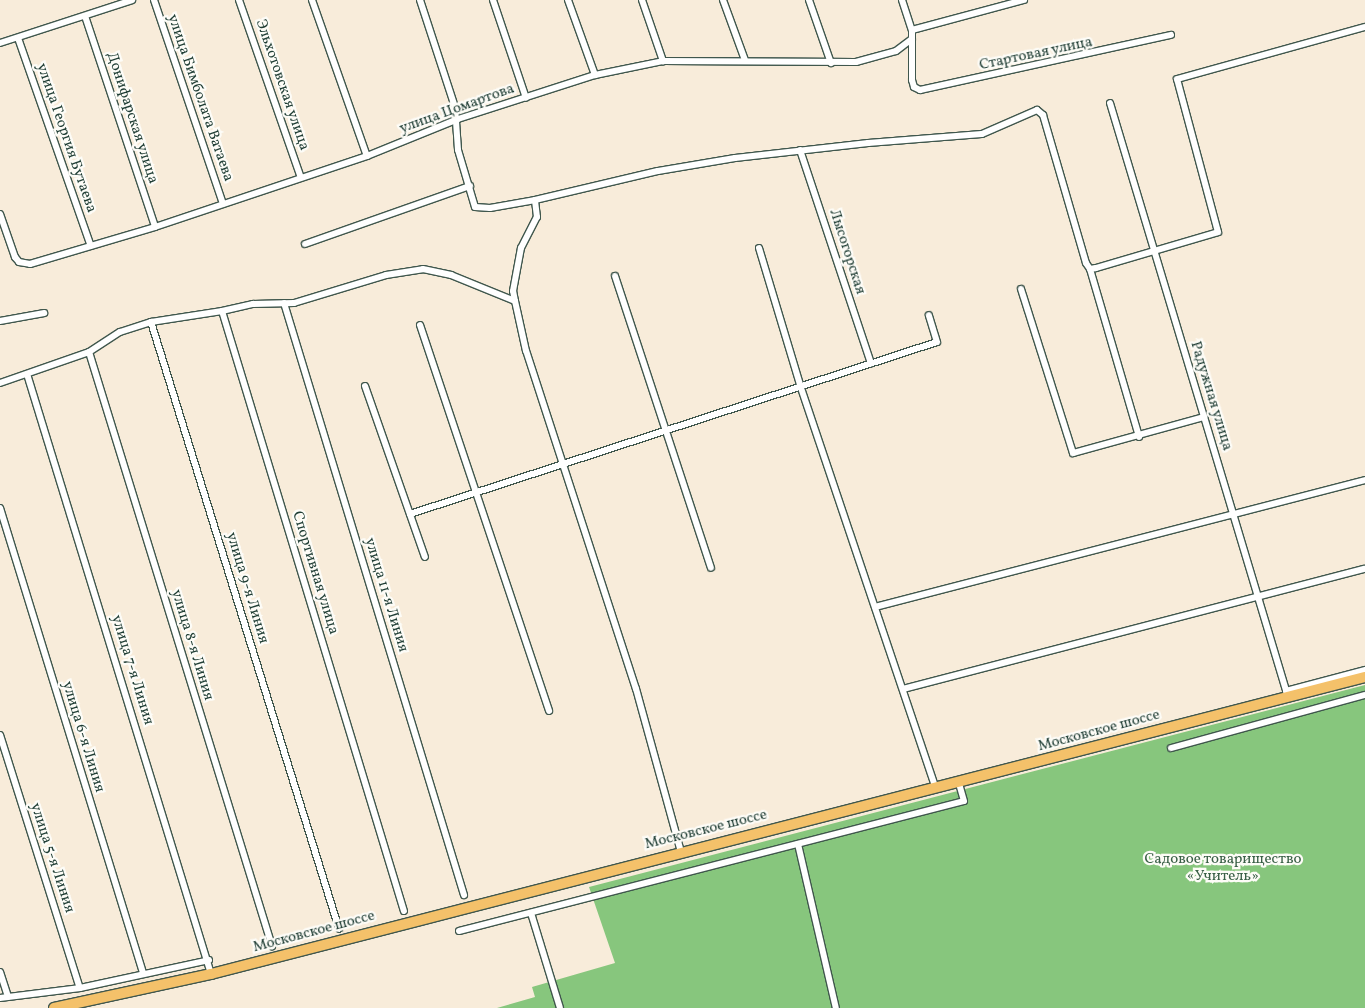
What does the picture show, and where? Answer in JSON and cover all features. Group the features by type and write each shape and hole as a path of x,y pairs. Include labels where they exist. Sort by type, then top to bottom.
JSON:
{"highway":[{"name":"Московское шоссе","path":"54,1008 211,974 681,852 959,783 1287,694 1365,677"}],"street":[{"path":"0,43 132,0"},
{"name":"улица Бимболата Ватаева","path":"154,0 223,204"},
{"name":"Эльхотовская улица","path":"239,0 301,178"},
{"path":"312,0 367,156"},
{"path":"420,0 458,119 456,140 473,201 475,206 481,209 535,200 658,171 800,150 982,134 1037,110 1043,115 1139,436"},
{"path":"493,0 526,98"},
{"path":"568,0 595,75"},
{"path":"642,0 664,61"},
{"path":"723,0 744,60"},
{"path":"808,0 831,63"},
{"path":"902,0 912,30 912,39"},
{"path":"912,30 1024,0"},
{"name":"Донифарская улица","path":"86,16 156,227"},
{"path":"1090,269 1218,232 1177,79 1365,27"},
{"name":"Стартовая улица","path":"912,39 912,80 914,87 920,90 968,82 1171,35"},
{"name":"улица Георгия Бутаева","path":"18,38 91,246"},
{"name":"улица Цомартова","path":"0,214 12,254 19,262 30,264 156,227 367,156 458,119 595,75 664,61 744,60 831,63 874,58 896,51 912,39"},
{"name":"Радужная улица","path":"1110,103 1287,694"},
{"name":"Лысогорская","path":"800,150 871,363"},
{"path":"305,244 470,186"},
{"path":"535,200 536,217 521,248 513,291 526,351 636,688 681,852"},
{"path":"759,248 800,384 936,788"},
{"path":"0,383 89,352 120,332 151,322 222,311 253,304 294,303 386,275 423,269 451,275 515,301"},
{"path":"615,276 668,429 711,568"},
{"path":"1020,289 1073,454 1204,417"},
{"name":"улица 11-я Линия","path":"284,303 464,895"},
{"name":"Спортивная улица","path":"222,311 404,911"},
{"path":"0,321 44,313"},
{"path":"410,514 800,384 937,342 930,315"},
{"name":"улица 9-я Линия","path":"151,322 339,929"},
{"path":"420,324 474,492 549,712"},
{"name":"улица 8-я Линия","path":"89,352 272,946"},
{"name":"улица 7-я Линия","path":"27,374 209,960 211,974"},
{"path":"366,386 425,558"},
{"path":"875,607 1233,512 1365,480"},
{"name":"улица 6-я Линия","path":"0,508 143,974"},
{"path":"903,689 1365,569"},
{"path":"1287,694 1365,670"},
{"path":"1171,748 1365,695"},
{"name":"улица 5-я Линия","path":"0,735 80,988"},
{"path":"460,931 964,801 959,783"},
{"path":"798,844 836,1008"},
{"path":"531,913 560,1008"},
{"path":"0,998 80,988 209,960"},
{"path":"0,972 8,997"}],"green space":[{"name":"Садовое товарищество «Учитель»","path":"1365,685 1365,1008 497,1008 535,997 532,987 615,963 589,887"}]}
